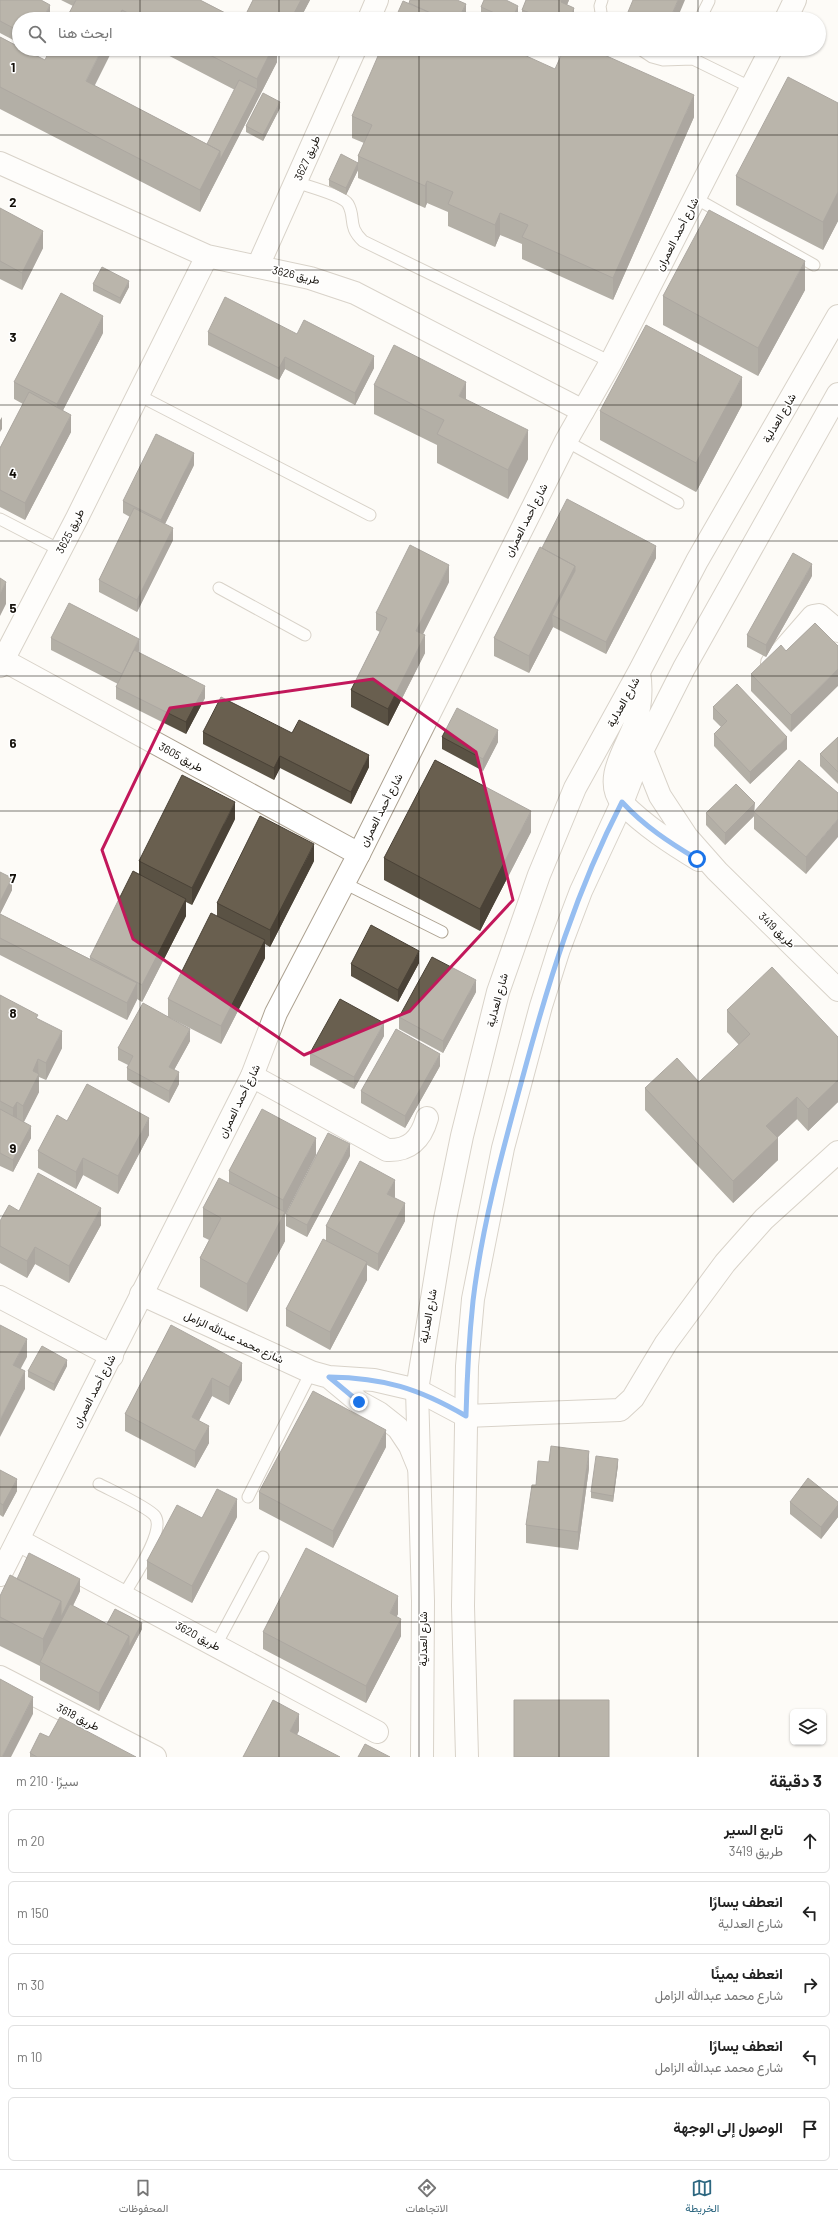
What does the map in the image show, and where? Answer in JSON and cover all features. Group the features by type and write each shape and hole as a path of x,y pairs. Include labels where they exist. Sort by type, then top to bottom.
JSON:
{"street":[{"path":"372,12 377,0"},
{"path":"789,12 795,0"},
{"name":"طريق 3627","path":"258,266 352,56"},
{"name":"شارع أحمد العمران","path":"0,1575 112,1356 141,1294 252,1076 276,1013 359,854 566,441 611,362 768,56"},
{"name":"طريق 3626","path":"0,163 207,256 310,278 355,293 582,411"},
{"name":"طريق 3625","path":"2,663 207,256"},
{"name":"شارع العدلية","path":"422,1757 423,1601 417,1390 444,1219 462,1136 498,992 539,875 575,788 639,672 697,561 838,316"},
{"path":"467,1757 463,1606 467,1366 473,1299 503,1148 559,949 581,891 622,802 642,751 684,668 838,394"},
{"path":"772,663 813,616 819,615 838,631"},
{"name":"طريق 3605","path":"2,663 359,854"},
{"name":"طريق 3419","path":"639,672 642,692 640,707 636,722 614,775 616,796 638,820 657,834 717,871"},
{"name":"طريق 3419","path":"642,751 650,775 673,818 717,871 838,990"},
{"path":"252,1076 387,1150 402,1149 410,1145 423,1131 426,1118"},
{"path":"466,1416 620,1410 633,1398 666,1343 725,1263 764,1219 838,1152"},
{"name":"شارع محمد عبدالله الزامل","path":"141,1294 320,1375 398,1428 410,1446 419,1468"},
{"path":"0,1297 112,1356"},
{"name":"شارع محمد عبدالله الزامل","path":"320,1375 374,1380 417,1390 466,1416"},
{"name":"طريق 3620","path":"18,1540 377,1732"},
{"name":"طريق 3618","path":"0,1677 155,1757"}],"lane":[{"path":"601,12 600,6 602,0"},
{"path":"704,12 709,2"},
{"path":"650,56 663,60 675,61 681,56"},
{"path":"687,56 752,88"},
{"path":"296,182 344,200 350,209 351,224 363,241 611,362"},
{"path":"695,198 814,265"},
{"path":"138,395 370,515"},
{"path":"566,441 678,503"},
{"path":"0,519 60,550"},
{"path":"219,588 305,635"},
{"path":"344,883 442,932"},
{"path":"248,1497 320,1375"},
{"path":"99,1484 151,1512 157,1522 156,1536 124,1596"},
{"path":"216,1645 263,1557"}],"highlighted area":[{"path":"373,679 476,752 513,900 410,1011 304,1055 133,939 102,850 170,708"}],"building":[{"path":"0,0 41,0 50,5 46,12 12,12 12,27 0,21"},
{"path":"76,0 200,0 223,12 126,12 122,10 121,12 70,12"},
{"path":"253,0 301,0 295,12 247,12"},
{"path":"410,0 457,0 466,4 462,12 429,12 409,3"},
{"path":"484,0 506,0 518,6 515,12 492,12 481,7"},
{"path":"526,0 562,0 561,2 574,8 573,12 528,12 522,10"},
{"path":"633,0 678,0 673,12 628,12"},
{"path":"403,1 428,12 398,12"},
{"path":"0,37 12,43 12,56 37,56 45,60 47,56 98,56 86,81 220,151 200,190 0,87"},
{"path":"212,56 268,56 257,79"},
{"path":"378,56 526,56 555,69 561,56 607,56 694,95 613,278 522,237 528,225 500,213 495,225 448,204 453,192 427,181 425,186 358,156 372,125 352,116"},
{"path":"788,77 838,103 838,192 823,222 736,176"},
{"path":"239,80 257,89 220,160 220,151 207,144"},
{"path":"263,93 280,102 263,135 246,126"},
{"path":"341,154 358,163 346,188 329,180"},
{"path":"0,208 43,231 22,273 0,261"},
{"path":"709,210 805,261 758,348 663,296"},
{"path":"102,267 129,281 120,298 93,284"},
{"path":"61,293 103,316 57,404 14,382"},
{"path":"225,297 297,334 304,320 374,356 355,393 285,357 279,368 208,332"},
{"path":"646,325 742,377 696,463 600,411"},
{"path":"394,345 466,382 459,396 528,430 508,470 437,434 444,420 374,385"},
{"path":"29,392 71,415 25,503 0,490 0,448"},
{"path":"156,434 194,453 161,520 123,501"},
{"path":"567,499 656,546 606,642 552,615 575,571 575,566 542,548"},
{"path":"134,508 173,528 137,600 99,580"},
{"path":"410,545 449,565 416,631 425,635 388,709 351,690 387,618 376,613"},
{"path":"540,547 575,566 529,656 494,638"},
{"path":"793,553 812,564 766,645 747,635"},
{"path":"0,578 6,582 0,594"},
{"path":"69,603 139,639 122,674 51,638"},
{"path":"815,623 838,646 838,669 791,715 751,674 781,645 786,651"},
{"path":"134,650 205,686 186,722 116,687"},
{"path":"737,684 787,737 750,772 714,734 727,721 713,707"},
{"path":"221,697 292,733 299,720 369,755 351,792 280,756 274,768 203,732"},
{"path":"457,708 498,730 483,759 442,737"},
{"path":"838,737 838,772 820,754"},
{"path":"435,760 531,811 480,909 384,858"},
{"path":"799,760 838,793 838,819 806,857 754,812"},
{"path":"182,775 235,802 192,888 139,861"},
{"path":"736,784 755,803 725,833 706,813"},
{"path":"260,816 314,844 270,930 217,903"},
{"path":"133,871 186,899 142,985 90,957"},
{"path":"0,872 12,878 0,902"},
{"path":"211,913 265,940 221,1026 168,999"},
{"path":"0,914 137,983 127,1003 0,938"},
{"path":"371,925 419,951 398,990 351,964"},
{"path":"432,957 476,980 443,1041 399,1017"},
{"path":"772,967 838,1037 838,1080 808,1109 797,1097 766,1126 778,1138 733,1181 645,1088 677,1058 699,1082 750,1034 727,1010"},
{"path":"0,995 38,1015 36,1018 62,1031 46,1063 38,1059 33,1071 39,1074 23,1106 17,1102 13,1108 0,1101"},
{"path":"340,999 384,1023 354,1077 310,1053"},
{"path":"143,1003 190,1029 169,1067 179,1072 169,1091 127,1068 133,1056 118,1048"},
{"path":"396,1029 440,1054 405,1116 361,1091"},
{"path":"87,1084 149,1118 118,1176 83,1158 76,1172 38,1151 57,1115 67,1121"},
{"path":"0,1109 31,1126 13,1160 0,1153"},
{"path":"262,1109 316,1138 283,1200 229,1171"},
{"path":"328,1133 350,1144 307,1225 286,1214"},
{"path":"360,1161 395,1180 387,1194 405,1203 378,1254 326,1226"},
{"path":"38,1173 101,1208 69,1266 35,1247 27,1261 0,1246 0,1221 9,1205 19,1211"},
{"path":"219,1178 285,1212 247,1284 200,1258 221,1218 203,1208"},
{"path":"323,1239 367,1262 330,1332 286,1309"},
{"path":"0,1325 27,1339 13,1365 25,1371 0,1420"},
{"path":"171,1325 242,1363 229,1387 212,1378 192,1417 209,1426 195,1451 125,1414"},
{"path":"42,1346 67,1360 54,1384 28,1371"},
{"path":"313,1391 386,1430 333,1531 259,1492"},
{"path":"551,1446 589,1451 578,1532 526,1525 532,1485 536,1485 538,1461 549,1462"},
{"path":"596,1456 618,1459 613,1496 591,1492"},
{"path":"0,1470 17,1479 3,1505 0,1503"},
{"path":"808,1478 838,1502 838,1505 821,1527 790,1502"},
{"path":"217,1489 237,1499 192,1586 147,1561 177,1505 202,1518"},
{"path":"306,1548 398,1596 390,1613 401,1619 366,1686 263,1632"},
{"path":"29,1553 80,1579 61,1617 61,1601 17,1579"},
{"path":"10,1575 61,1601 43,1639 0,1617 0,1596"},
{"path":"70,1604 129,1636 99,1693 40,1662"},
{"path":"115,1609 142,1623 129,1647 129,1636 107,1624"},
{"path":"0,1679 33,1697 2,1757 0,1757"},
{"path":"273,1700 299,1714 290,1731 340,1757 243,1757"},
{"path":"514,1700 609,1700 609,1757 514,1757"},
{"path":"60,1717 136,1757 37,1757 30,1753 40,1733 49,1737"},
{"path":"365,1744 390,1757 358,1757"}],"route":[{"path":"359,1402 329,1377 374,1380 417,1390 434,1397 466,1416 467,1366 473,1299 487,1222 503,1148 541,1006 559,949 581,891 614,816 622,802 638,820 657,834 697,859"}]}
